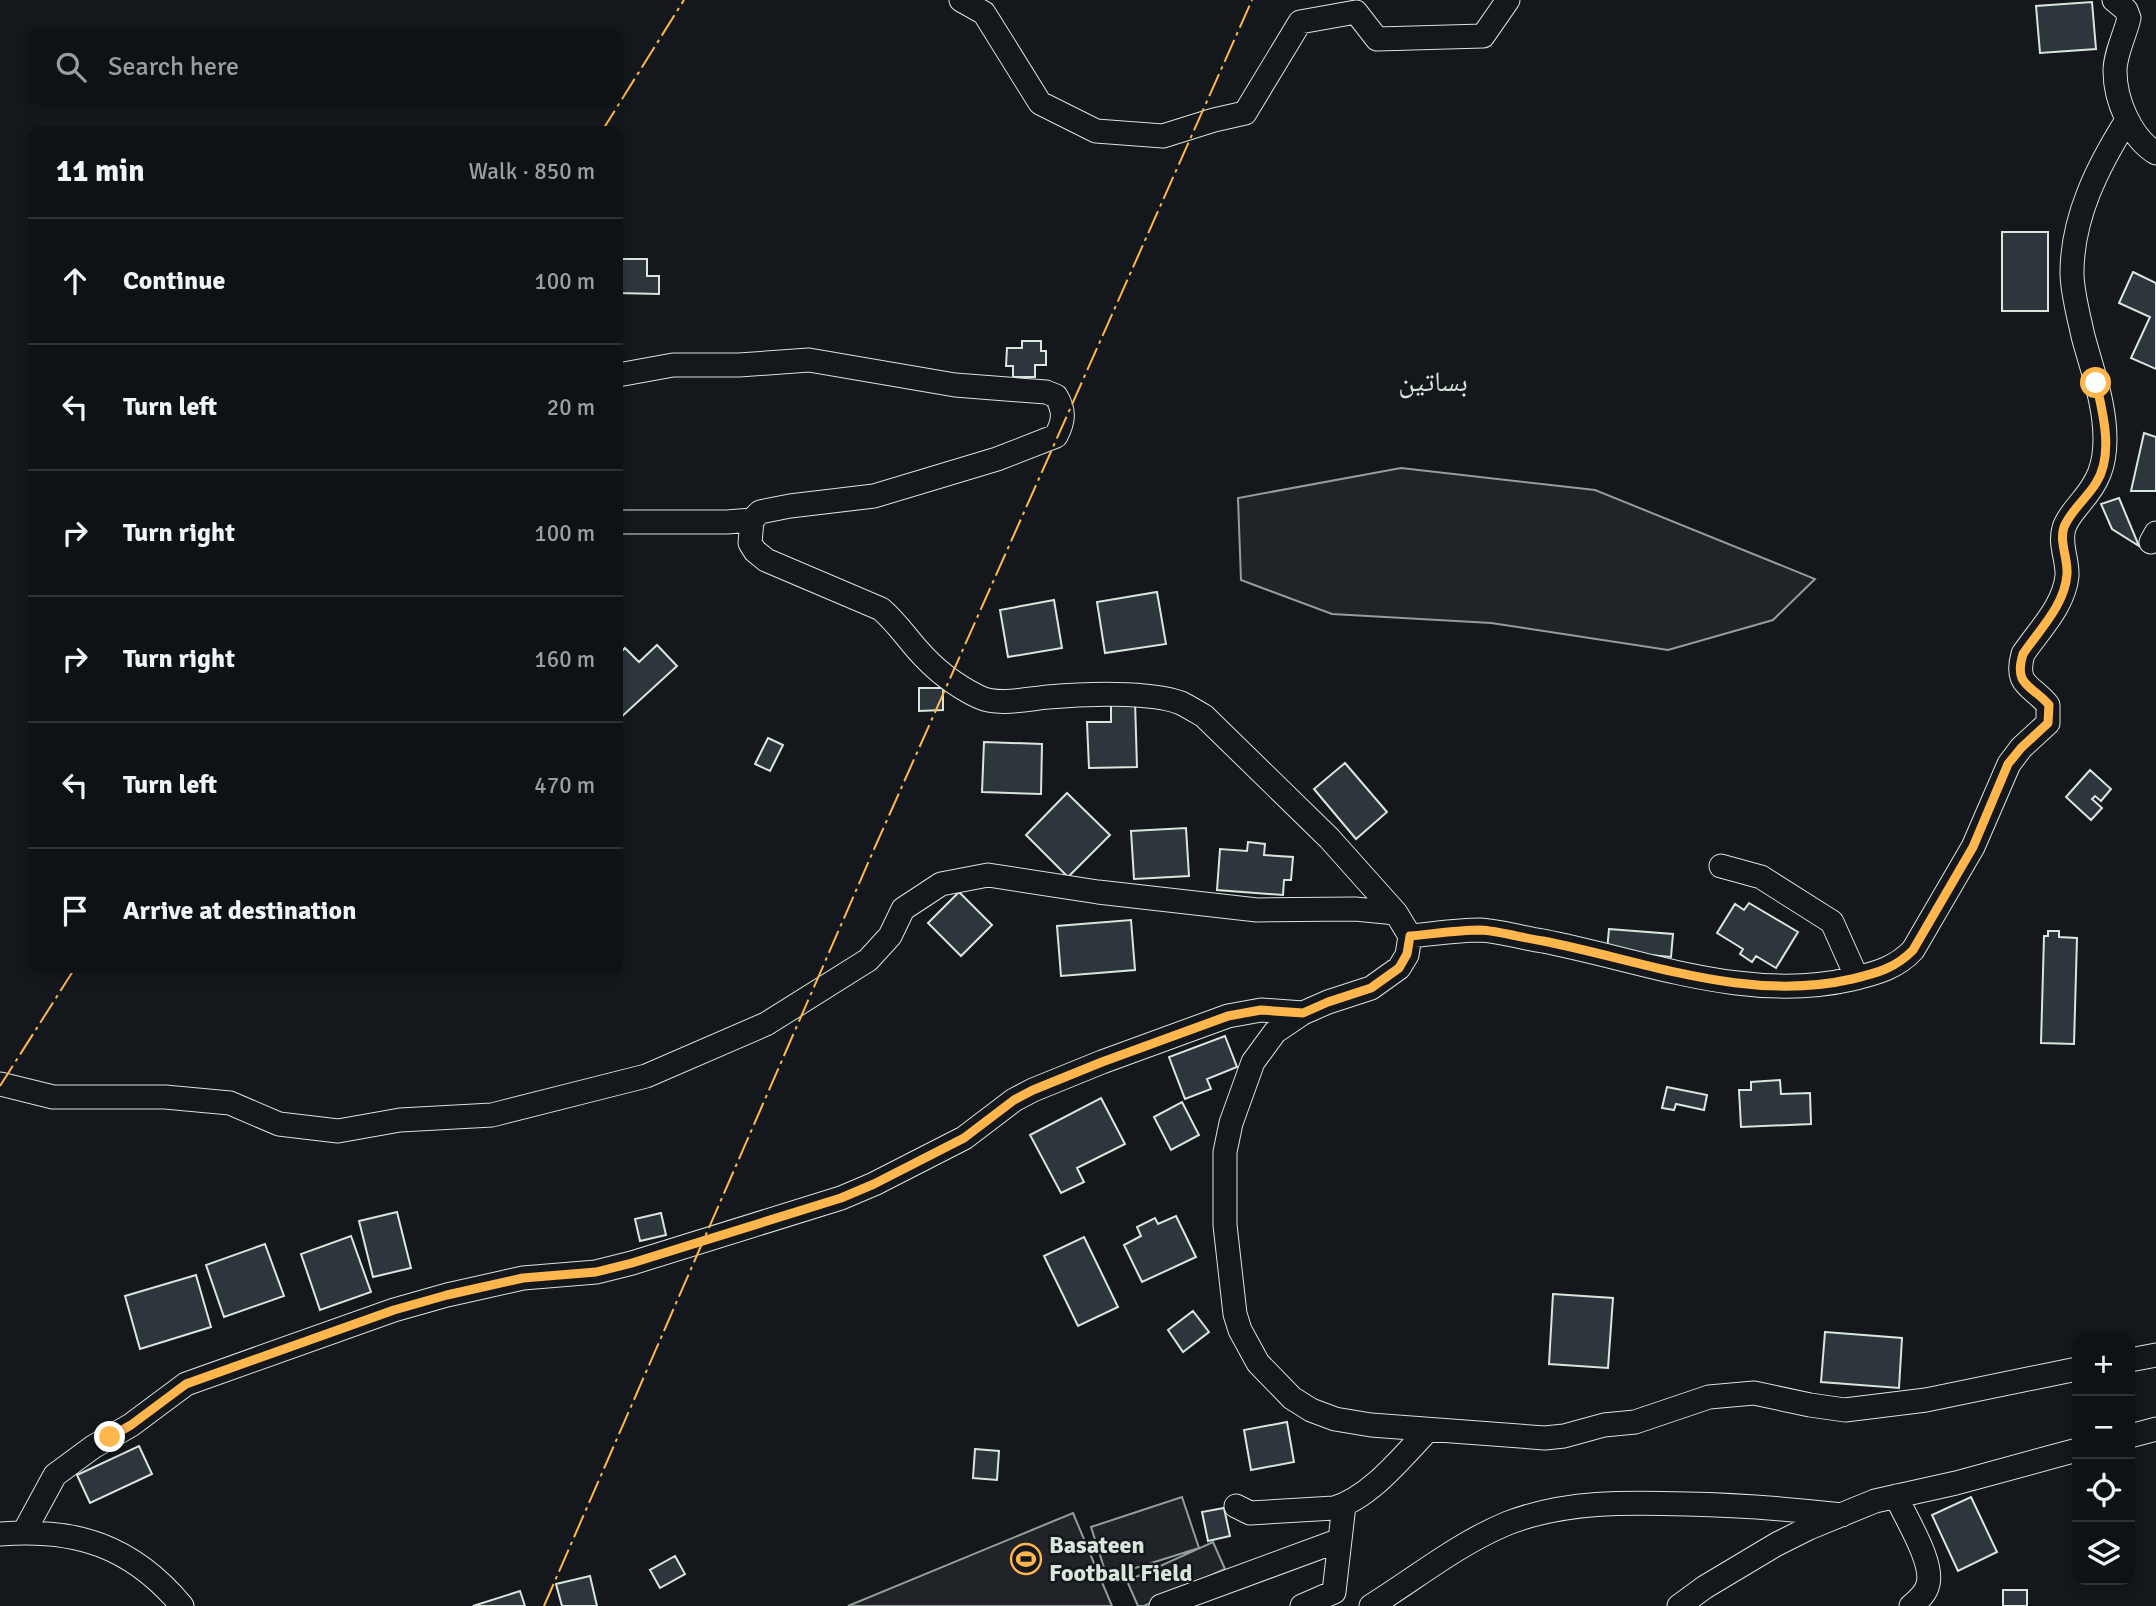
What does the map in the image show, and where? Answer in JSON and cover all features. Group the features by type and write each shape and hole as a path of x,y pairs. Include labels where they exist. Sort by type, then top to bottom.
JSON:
{"street":[{"path":"961,0 984,13 1041,103 1096,131 1163,136 1245,113 1300,22 1356,12 1377,39 1483,36 1508,0"},
{"path":"2114,0 2126,10 2129,18 2115,71 2121,103 2127,120 2148,148 2156,153"},
{"path":"1410,936 1481,930 1570,947 1722,982 1762,986 1797,986 1857,978 1885,971 1902,961 1913,950 1973,847 2008,764 2048,723 2049,705 2023,683 2021,662 2023,654 2060,598 2067,578 2062,540 2064,527 2097,481 2104,455 2102,405 2083,335 2072,275 2074,248 2078,223 2094,179 2127,120"},
{"path":"623,374 673,365 739,365 809,360 955,385 1046,392 1056,396 1063,407 1063,422 1056,436 1028,448 874,496 760,512 752,520 750,543 766,560 881,609 896,621 934,668 953,683 982,699 1012,701 1101,695 1152,697 1180,703 1204,716 1329,838 1396,914 1410,936 1407,954 1399,968 1371,988 1303,1013 1275,1032 1253,1062 1229,1133 1225,1152 1225,1225 1237,1322 1258,1363 1292,1398 1311,1410 1335,1419 1371,1425 1545,1438 1564,1436 1604,1425 1634,1422 1709,1397 1754,1393 1845,1410 1926,1400 2072,1370"},
{"path":"623,522 752,520"},
{"path":"1721,866 1761,877 1832,922 1857,978"},
{"path":"0,1084 53,1097 165,1097 230,1103 279,1124 338,1131 400,1120 492,1115 646,1076 766,1024 868,960 890,936 903,909 941,884 988,875 1098,892 1257,910 1355,909 1396,914"},
{"path":"24,1532 55,1475 93,1447 131,1425 186,1384 394,1310 523,1278 596,1272 632,1263 841,1198 887,1178 964,1138 1023,1095 1102,1062 1228,1016 1261,1010 1303,1013"},
{"path":"2135,1359 2156,1355"},
{"path":"2135,1435 2156,1429"},
{"path":"1236,1506 1250,1513 1334,1508 1344,1505 1377,1482 1428,1430"},
{"path":"1679,1606 1705,1587 1777,1544 1875,1501 1956,1483 2072,1451"},
{"path":"1895,1496 1929,1570 1928,1585 1921,1598 1911,1606"},
{"path":"1388,1603 1477,1538 1509,1523 1578,1506 1640,1502 1737,1505 1842,1515"},
{"path":"1302,1606 1334,1592 1344,1505"},
{"path":"0,1534 24,1532 75,1536 108,1547 145,1570 170,1591 182,1606"},
{"path":"1161,1606 1340,1540"}],"shaded area":[{"path":"1401,468 1595,490 1815,579 1773,620 1668,650 1491,623 1332,614 1241,580 1238,498"},
{"path":"1182,1497 1199,1548 1107,1577 1091,1527"},
{"name":"Basateen Football Field","path":"1073,1513 1112,1606 848,1606"},
{"path":"1213,1542 1225,1569 1144,1606 1138,1606 1127,1581"}],"building":[{"path":"2092,2 2096,49 2040,53 2036,6"},
{"path":"2002,232 2048,232 2048,311 2002,311"},
{"path":"623,259 647,259 647,276 659,276 659,294 623,293"},
{"path":"2133,272 2156,283 2156,369 2131,358 2150,317 2119,303"},
{"path":"1022,341 1041,341 1041,351 1046,351 1046,365 1035,365 1035,377 1013,377 1013,366 1006,366 1007,348 1022,348"},
{"path":"2144,433 2156,437 2156,491 2131,491"},
{"path":"2119,498 2139,546 2112,529 2101,504"},
{"path":"1157,592 1166,644 1105,653 1097,602"},
{"path":"1054,600 1062,648 1008,657 1000,610"},
{"path":"657,645 677,666 623,715 623,650 625,648 639,662"},
{"path":"919,688 943,688 943,710 919,711"},
{"path":"1135,701 1137,767 1089,768 1087,722 1111,722 1111,702"},
{"path":"768,738 783,745 770,771 755,764"},
{"path":"984,742 1042,744 1041,794 982,792"},
{"path":"1345,763 1387,812 1356,839 1314,789"},
{"path":"2090,770 2111,789 2101,801 2095,796 2092,799 2102,808 2091,820 2066,797"},
{"path":"1067,793 1110,835 1068,877 1026,835"},
{"path":"1186,828 1189,876 1134,879 1131,831"},
{"path":"1248,842 1265,844 1264,855 1293,857 1291,880 1284,880 1283,895 1217,890 1220,849 1247,851"},
{"path":"959,892 992,925 961,956 928,923"},
{"path":"1749,903 1798,932 1776,968 1756,956 1752,962 1740,954 1743,949 1717,933 1735,904 1744,910"},
{"path":"1131,920 1135,970 1061,976 1057,926"},
{"path":"1609,929 1673,934 1671,957 1607,951"},
{"path":"2048,931 2059,931 2059,937 2077,938 2074,1044 2041,1043 2044,936 2048,936"},
{"path":"1225,1036 1237,1067 1207,1079 1211,1089 1185,1099 1169,1057"},
{"path":"1780,1080 1781,1094 1810,1093 1811,1124 1741,1127 1739,1090 1751,1090 1751,1082"},
{"path":"1667,1087 1707,1095 1704,1110 1676,1104 1674,1110 1662,1108"},
{"path":"1101,1098 1125,1144 1077,1168 1084,1182 1061,1193 1030,1135"},
{"path":"1182,1102 1199,1135 1171,1150 1154,1117"},
{"path":"397,1212 411,1268 373,1277 359,1221"},
{"path":"661,1213 666,1235 640,1241 635,1219"},
{"path":"1176,1216 1196,1257 1142,1282 1124,1245 1141,1236 1137,1227 1155,1218 1158,1224"},
{"path":"351,1236 371,1292 320,1310 301,1254"},
{"path":"1084,1237 1118,1307 1078,1326 1044,1256"},
{"path":"265,1244 284,1296 224,1317 206,1265"},
{"path":"196,1275 211,1327 140,1349 125,1296"},
{"path":"1553,1294 1613,1298 1608,1368 1549,1364"},
{"path":"1193,1311 1209,1332 1183,1352 1168,1330"},
{"path":"1825,1332 1902,1338 1899,1388 1821,1382"},
{"path":"1287,1422 1294,1462 1251,1470 1244,1430"},
{"path":"139,1446 152,1474 90,1503 77,1475"},
{"path":"975,1449 999,1451 997,1480 973,1478"},
{"path":"1971,1497 1997,1552 1958,1571 1932,1515"},
{"path":"1224,1508 1230,1536 1208,1541 1202,1512"},
{"path":"675,1556 685,1574 660,1588 650,1570"},
{"path":"590,1576 597,1606 562,1606 556,1584"},
{"path":"2003,1590 2027,1590 2027,1606 2003,1606"},
{"path":"520,1591 525,1606 473,1606"}],"power":[{"path":"623,97 684,0"},
{"path":"544,1606 875,847 1252,0"},
{"path":"605,126 618,105"},
{"path":"0,1086 72,973"}],"place":[{"name":"Basateen Football Field","path":"1026,1559"}],"district":[{"name":"بساتين","path":"1433,381"}],"route":[{"path":"110,1437 131,1425 186,1384 394,1310 523,1278 596,1272 632,1263 841,1198 964,1138 1014,1100 1033,1090 1102,1062 1228,1016 1261,1010 1303,1013 1371,988 1399,968 1407,954 1410,936 1481,930 1570,947 1722,982 1762,986 1839,982 1885,971 1902,961 1913,950 1973,847 2008,764 2048,723 2049,705 2023,683 2021,662 2023,654 2055,608 2064,588 2067,565 2062,540 2064,527 2097,481 2103,466 2104,422 2096,383"}]}
